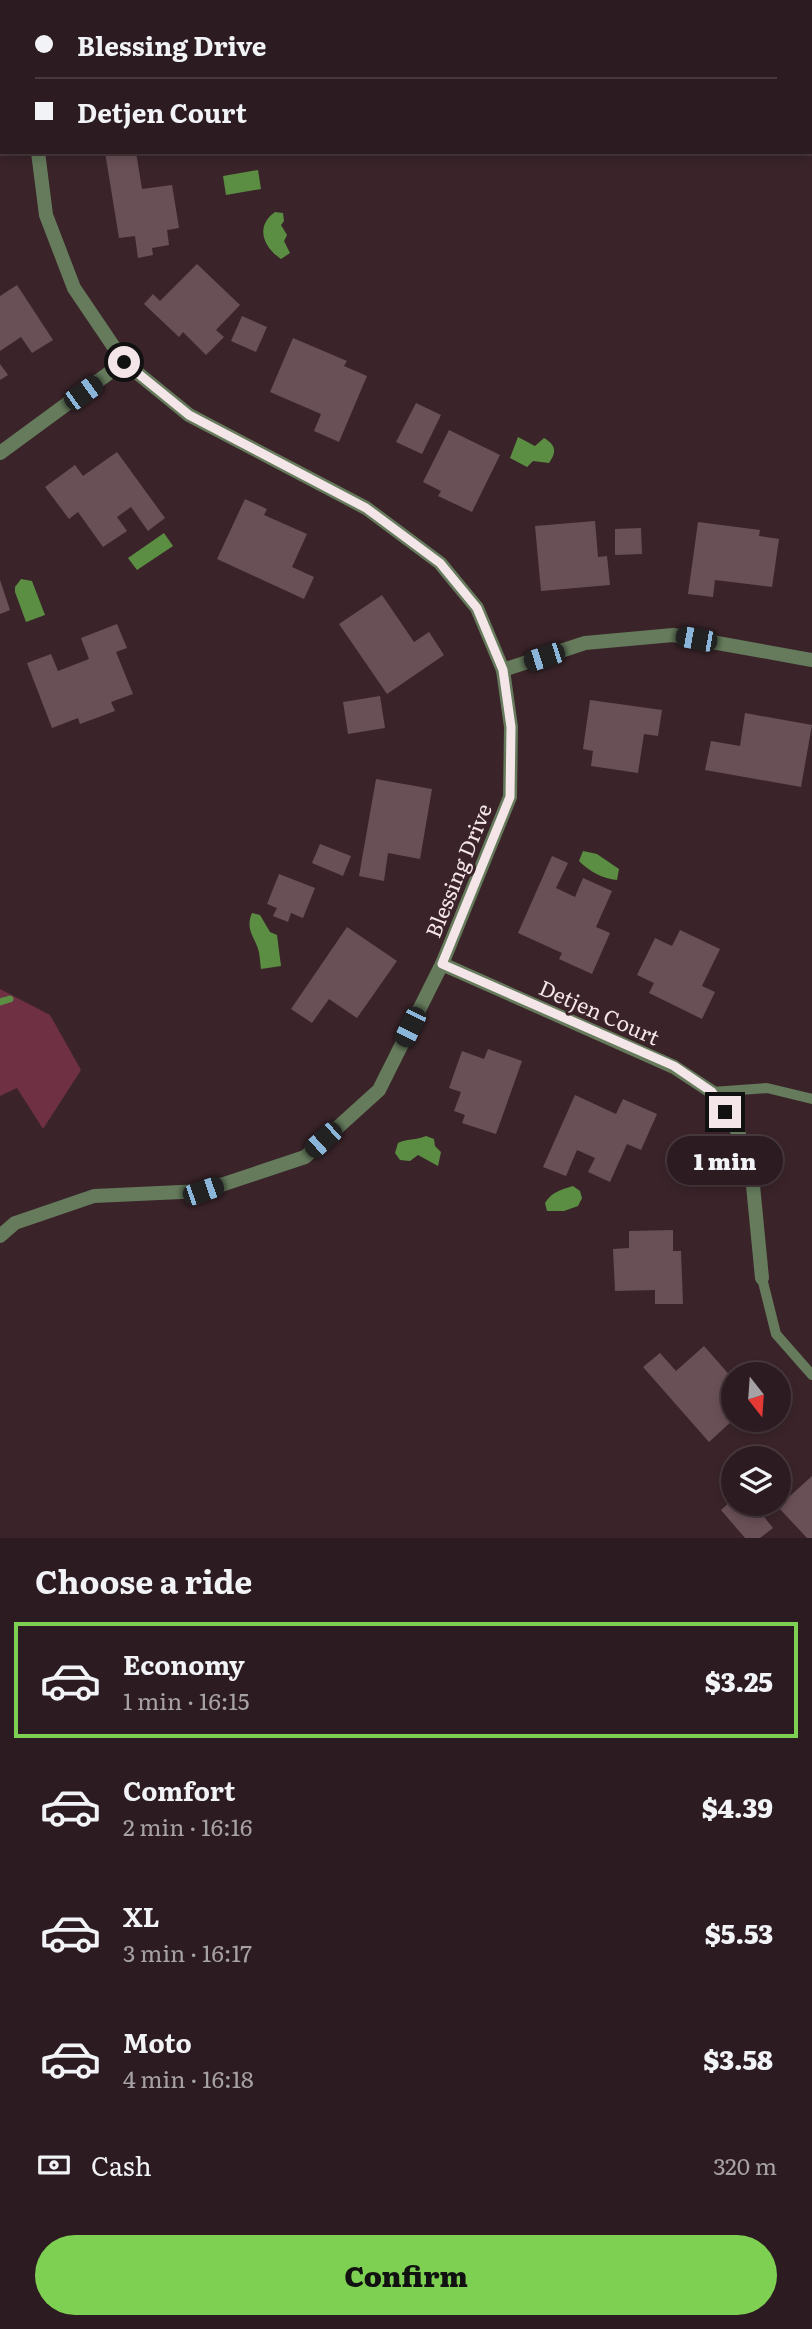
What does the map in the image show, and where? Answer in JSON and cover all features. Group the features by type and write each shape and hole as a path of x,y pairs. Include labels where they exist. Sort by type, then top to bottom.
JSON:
{"street":[{"name":"Blessing Drive","path":"0,1236 15,1223 94,1196 203,1191 305,1157 379,1090 442,964 510,797 511,727 503,670 477,608 440,563 366,508 189,415 124,362 74,288 46,215 38,154"},
{"path":"0,453 124,362"},
{"path":"503,670 585,643 673,635 812,660"},
{"name":"Detjen Court","path":"442,964 674,1066 712,1092 738,1132 752,1175 762,1278"}],"lane":[{"path":"712,1092 767,1088 812,1099"},
{"path":"762,1278 776,1334 812,1375"}],"shaded area":[{"path":"258,170 261,189 226,195 223,176"},
{"path":"275,212 283,213 284,221 281,225 287,235 284,241 290,253 281,259 266,243 263,230"},
{"path":"518,437 535,446 544,438 548,441 554,449 549,463 533,461 527,467 510,458"},
{"path":"164,533 173,546 137,570 128,558"},
{"path":"21,579 32,581 45,615 26,622 15,592"},
{"path":"583,851 597,854 619,869 617,880 601,876 583,865 579,861"},
{"path":"252,913 260,915 270,932 277,935 281,966 261,969 250,926"},
{"path":"0,989 50,1015 81,1070 43,1129 17,1088 0,1096"},
{"path":"426,1136 434,1139 435,1146 441,1152 438,1166 418,1155 410,1161 400,1160 395,1153 398,1143"},
{"path":"573,1186 580,1191 582,1198 578,1206 564,1211 547,1211 545,1203 551,1196"}],"building":[{"path":"105,154 136,154 142,189 172,185 179,228 167,230 169,245 152,248 153,255 138,258 135,236 119,238"},
{"path":"197,264 240,305 216,330 224,337 206,355 183,332 179,337 144,304 153,294 160,301"},
{"path":"17,285 53,340 32,353 21,337 0,351 0,296"},
{"path":"242,316 267,327 256,352 231,341"},
{"path":"293,338 347,361 344,366 367,376 339,442 314,431 321,414 270,392"},
{"path":"0,364 8,375 0,380"},
{"path":"416,403 441,415 422,454 396,442"},
{"path":"449,430 500,455 472,512 438,496 441,491 423,482"},
{"path":"117,452 165,518 148,531 131,507 117,517 127,531 103,547 78,512 69,519 45,487 75,465 83,476"},
{"path":"245,499 267,509 264,515 307,534 292,567 314,577 304,599 217,559"},
{"path":"595,521 598,557 607,556 610,585 541,591 535,526"},
{"path":"698,522 760,530 759,536 779,539 772,587 715,580 713,597 688,594"},
{"path":"641,528 642,554 615,555 615,529"},
{"path":"0,580 10,610 0,614"},
{"path":"382,595 414,642 429,632 444,655 387,694 339,624"},
{"path":"117,624 127,648 116,652 133,694 111,702 115,711 80,724 78,718 52,728 27,663 51,654 58,671 89,659 81,638"},
{"path":"380,696 385,728 348,734 343,702"},
{"path":"590,700 662,710 658,736 644,734 638,773 591,766 593,751 583,749"},
{"path":"745,713 812,725 801,787 705,770 711,741 740,746"},
{"path":"376,779 432,789 420,859 388,853 384,881 359,876"},
{"path":"320,844 351,856 343,876 312,863"},
{"path":"552,856 568,863 556,888 575,897 583,878 612,891 596,927 610,933 592,974 559,959 562,953 518,933"},
{"path":"279,874 315,888 303,918 291,913 288,922 273,916 277,908 267,904"},
{"path":"347,927 397,961 357,1018 329,999 312,1023 291,1009"},
{"path":"680,930 720,949 702,986 715,992 702,1019 649,993 654,983 637,975 655,938 672,946"},
{"path":"488,1049 522,1061 496,1134 462,1123 465,1115 454,1111 461,1092 449,1088 462,1051 484,1059"},
{"path":"575,1095 616,1114 623,1099 657,1114 641,1150 627,1144 610,1182 588,1172 595,1158 577,1150 566,1176 543,1167"},
{"path":"673,1230 673,1251 681,1251 683,1304 655,1304 655,1290 615,1291 613,1249 629,1248 629,1231"},
{"path":"704,1346 721,1365 721,1431 709,1442 643,1367 660,1353 676,1371"},
{"path":"812,1476 812,1538 807,1538 786,1516 791,1516 791,1495"},
{"path":"726,1516 763,1516 773,1528 760,1538 745,1538"}],"waterway":[{"path":"0,1002 10,999"}],"route":[{"path":"124,362 189,415 366,508 440,563 477,608 503,670 511,727 510,797 442,964 674,1066 712,1092 725,1112"}]}
